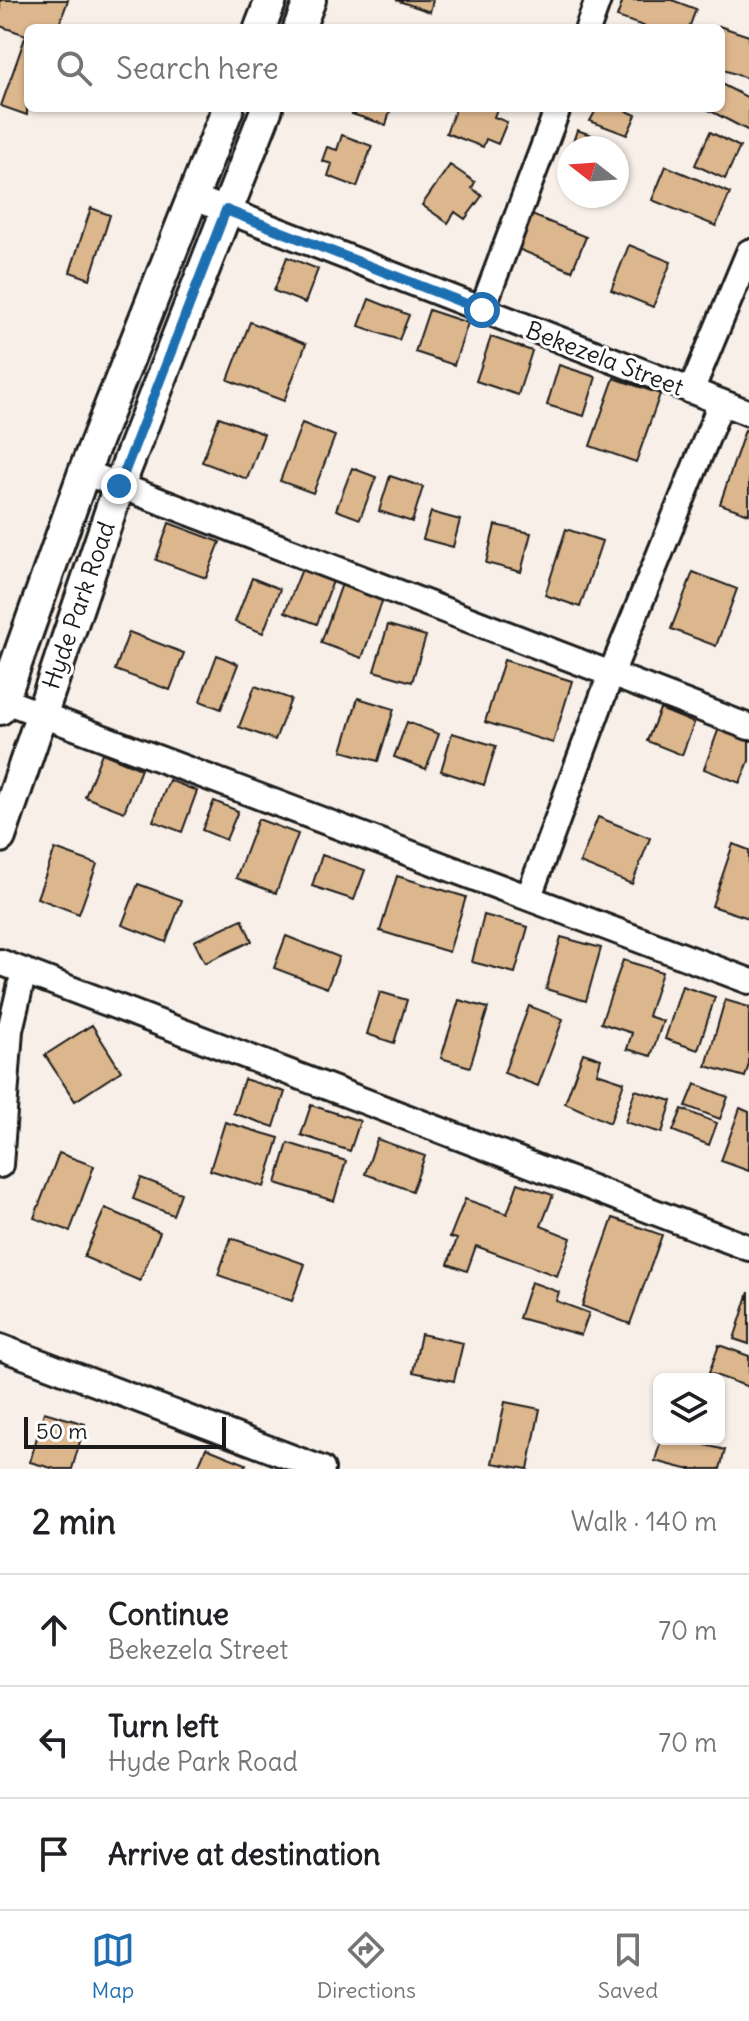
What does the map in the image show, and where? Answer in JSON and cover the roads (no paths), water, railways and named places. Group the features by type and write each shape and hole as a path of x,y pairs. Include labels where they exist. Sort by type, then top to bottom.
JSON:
{"street":[{"path":"262,24 271,0"},
{"path":"301,24 310,0"},
{"path":"589,24 598,0"},
{"name":"Hyde Park Road","path":"1,704 84,472 226,112"},
{"name":"Hyde Park Road","path":"0,837 119,486 265,112"},
{"path":"482,310 556,112"},
{"name":"Bekezela Street","path":"192,197 749,413"},
{"path":"691,391 749,252"},
{"path":"529,896 611,674 721,403"},
{"path":"84,472 749,727"},
{"path":"1,704 41,715 749,981"},
{"path":"0,962 749,1248"},
{"path":"0,1165 10,1030 24,971"},
{"path":"0,1347 322,1469"}]}
